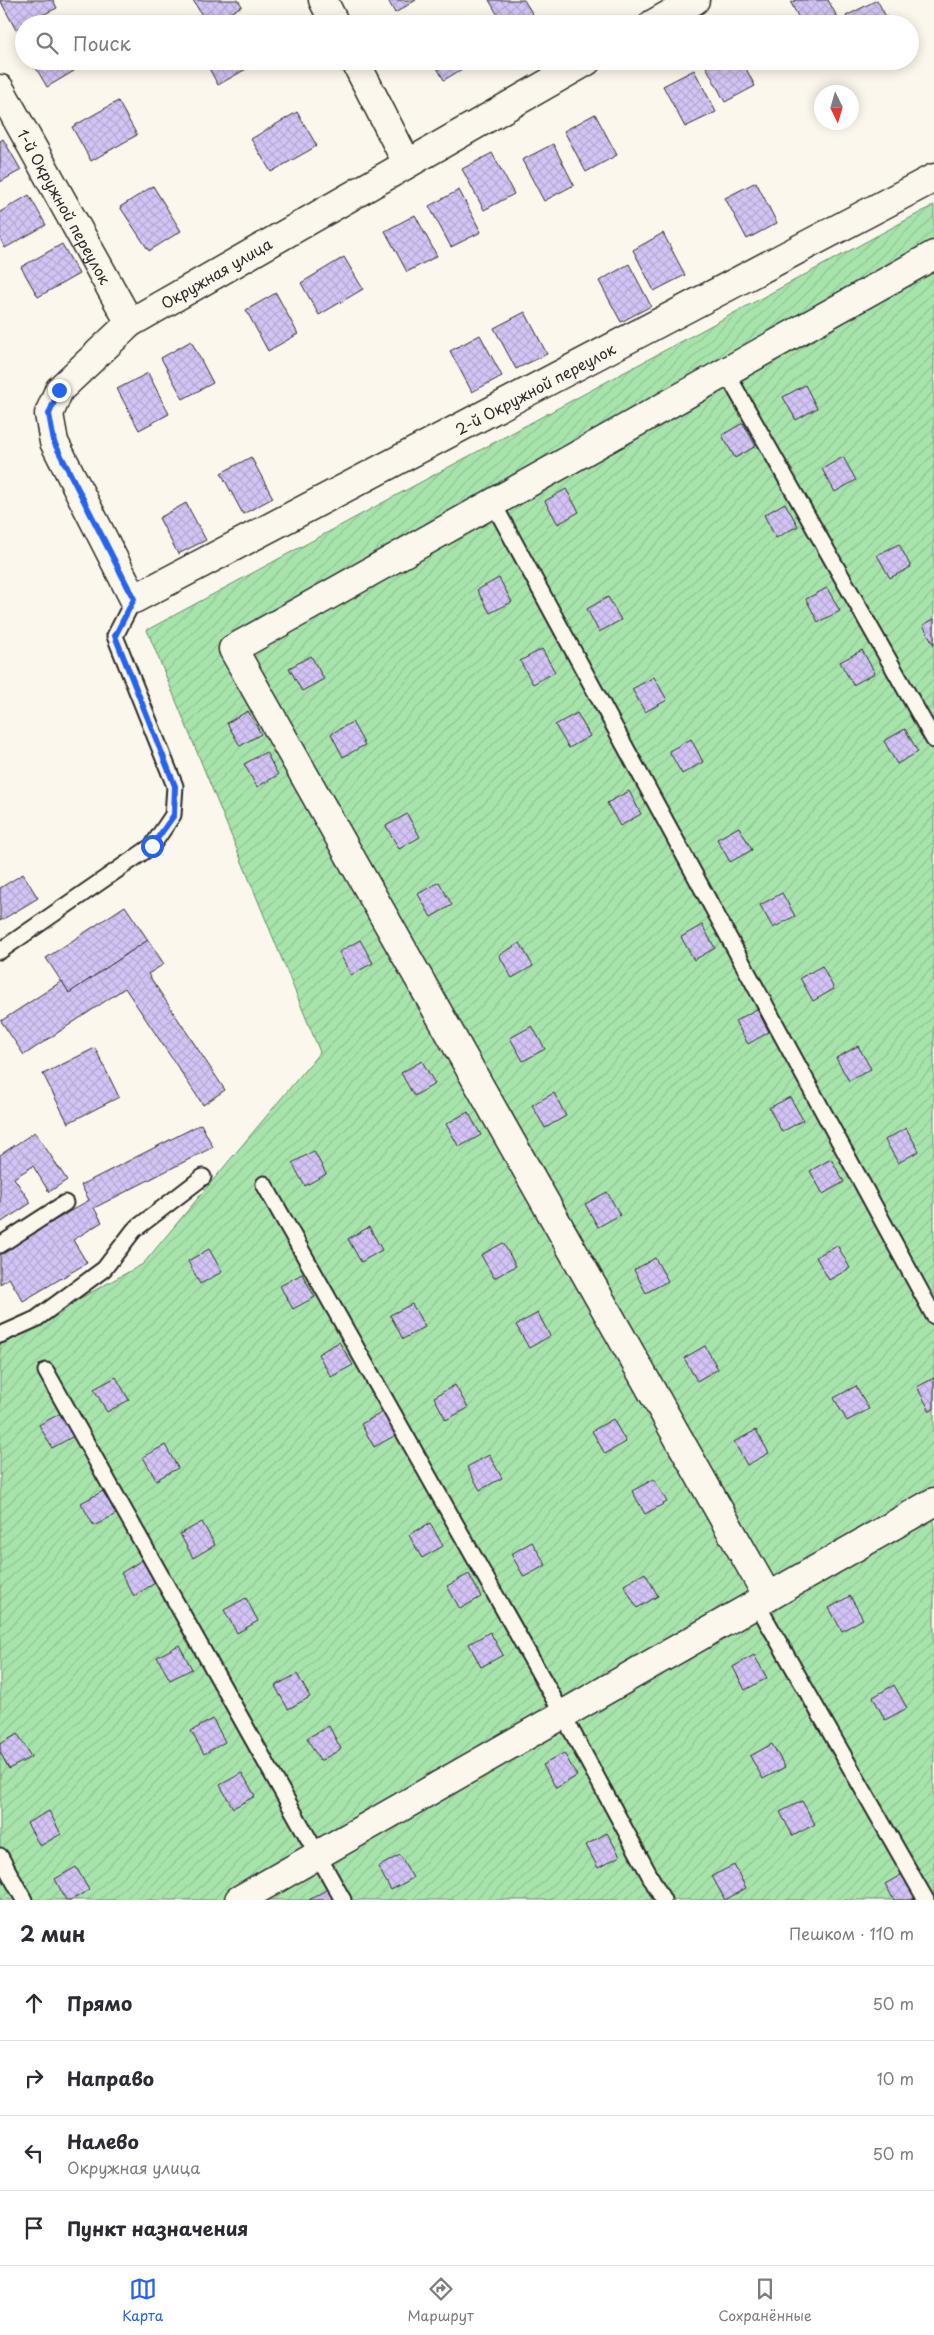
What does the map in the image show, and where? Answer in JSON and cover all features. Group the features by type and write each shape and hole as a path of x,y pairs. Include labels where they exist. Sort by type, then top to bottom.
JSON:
{"street":[{"path":"323,0 331,15"},
{"path":"669,15 695,0"},
{"path":"360,70 407,163"},
{"name":"Окружная улица","path":"134,599 54,442 49,414 59,390 130,323 571,70"},
{"name":"1-й Окружной переулок","path":"0,89 130,323"},
{"name":"2-й Окружной переулок","path":"134,599 934,178"},
{"path":"762,1601 233,649 934,256"},
{"path":"239,1900 934,1502"}],"lane":[{"path":"726,372 934,740"},
{"path":"493,503 934,1316"},
{"path":"0,951 152,846 174,815 175,786 115,636 134,599"},
{"path":"0,1335 36,1319 104,1269 134,1230 203,1177"},
{"path":"264,1184 563,1715 663,1900"},
{"path":"0,1245 65,1203"},
{"path":"46,1371 343,1900"},
{"path":"762,1601 926,1900"},
{"path":"0,1856 24,1900"}],"green space":[{"path":"934,205 934,1900 0,1900 0,1342 143,1264 320,1052 147,630"}],"building":[{"path":"0,0 53,0 57,8 43,15 15,15 15,28"},
{"path":"193,0 238,0 242,6 226,15 202,15"},
{"path":"388,0 416,0 395,13"},
{"path":"489,0 524,0 533,15 498,15"},
{"path":"796,0 828,0 836,15 797,15 791,3"},
{"path":"877,0 885,15 848,15"},
{"path":"37,70 73,70 74,71 47,87"},
{"path":"210,70 244,70 218,85"},
{"path":"438,70 460,70 444,80"},
{"path":"694,70 716,112 685,127 663,86"},
{"path":"708,70 747,70 755,86 725,102"},
{"path":"118,101 137,135 91,161 72,127"},
{"path":"297,112 317,146 271,172 251,139"},
{"path":"595,114 617,155 586,172 564,131"},
{"path":"3,139 21,170 0,182 0,141"},
{"path":"553,144 574,185 544,201 522,160"},
{"path":"492,153 514,194 484,210 462,169"},
{"path":"756,182 777,223 747,239 725,198"},
{"path":"153,186 181,231 149,251 120,207"},
{"path":"459,190 481,232 451,247 429,206"},
{"path":"29,195 46,225 5,248 0,238 0,212"},
{"path":"415,215 437,256 407,272 385,231"},
{"path":"663,233 685,275 654,291 633,250"},
{"path":"62,244 79,274 38,297 21,267"},
{"path":"344,257 363,289 319,315 301,283"},
{"path":"629,264 651,306 621,322 599,281"},
{"path":"276,293 298,334 268,351 246,310"},
{"path":"525,312 547,354 516,369 494,328"},
{"path":"480,335 502,376 472,392 450,351"},
{"path":"191,341 213,383 183,399 161,358"},
{"path":"148,373 169,414 139,430 117,389"},
{"path":"805,385 817,408 796,420 783,397"},
{"path":"743,423 756,446 735,458 722,435"},
{"path":"251,457 273,498 243,514 221,473"},
{"path":"843,457 856,480 835,492 822,469"},
{"path":"566,489 579,512 558,524 545,501"},
{"path":"186,503 206,540 178,554 159,518"},
{"path":"785,503 798,526 776,538 764,515"},
{"path":"899,544 911,567 890,578 877,555"},
{"path":"499,578 512,602 490,613 477,590"},
{"path":"827,588 840,611 818,622 806,599"},
{"path":"608,597 621,620 599,632 587,609"},
{"path":"934,619 934,645 923,625"},
{"path":"542,649 555,672 533,684 520,661"},
{"path":"862,650 875,673 853,685 840,662"},
{"path":"311,656 324,679 302,691 289,668"},
{"path":"654,677 667,700 645,712 632,689"},
{"path":"248,711 261,734 240,746 227,723"},
{"path":"577,713 590,736 569,748 555,725"},
{"path":"352,722 365,745 343,757 331,734"},
{"path":"905,729 918,752 897,764 884,741"},
{"path":"691,739 703,762 682,774 669,751"},
{"path":"266,752 278,775 257,787 244,764"},
{"path":"629,791 641,814 620,826 607,803"},
{"path":"407,814 420,837 399,849 386,826"},
{"path":"739,827 752,850 730,862 717,839"},
{"path":"23,874 38,898 0,921 0,888"},
{"path":"439,882 452,905 431,917 418,894"},
{"path":"782,893 795,916 773,928 760,905"},
{"path":"125,906 148,940 69,993 46,958"},
{"path":"702,925 715,948 694,960 681,937"},
{"path":"148,940 164,964 148,974 225,1090 203,1105 125,988 24,1055 1,1021 62,981 69,993"},
{"path":"360,940 373,963 351,975 339,952"},
{"path":"520,943 533,966 512,978 499,955"},
{"path":"822,966 834,989 813,1001 800,978"},
{"path":"757,1009 769,1032 748,1044 735,1021"},
{"path":"532,1026 545,1049 523,1061 510,1038"},
{"path":"858,1046 871,1069 849,1081 836,1058"},
{"path":"95,1048 119,1097 68,1123 43,1074"},
{"path":"422,1061 435,1084 414,1096 401,1073"},
{"path":"554,1093 566,1116 545,1128 532,1105"},
{"path":"790,1097 803,1120 782,1132 769,1108"},
{"path":"468,1112 481,1135 459,1147 446,1124"},
{"path":"201,1124 213,1147 94,1208 102,1222 73,1240 87,1263 23,1301 9,1278 0,1284 0,1253 89,1200 81,1185"},
{"path":"906,1128 919,1151 898,1163 885,1140"},
{"path":"35,1132 67,1180 49,1192 33,1166 14,1178 31,1203 0,1223 0,1155"},
{"path":"314,1151 326,1174 305,1186 292,1163"},
{"path":"831,1159 844,1182 823,1194 810,1171"},
{"path":"607,1192 620,1215 598,1227 585,1204"},
{"path":"369,1227 382,1250 361,1262 348,1239"},
{"path":"503,1243 516,1266 494,1278 481,1255"},
{"path":"837,1245 850,1268 829,1280 816,1257"},
{"path":"209,1249 222,1272 200,1284 188,1261"},
{"path":"655,1258 668,1281 646,1293 634,1270"},
{"path":"302,1274 315,1297 293,1309 280,1286"},
{"path":"412,1304 425,1327 403,1339 390,1315"},
{"path":"538,1313 550,1336 529,1348 516,1325"},
{"path":"339,1342 353,1365 331,1377 318,1354"},
{"path":"705,1346 718,1369 697,1381 684,1358"},
{"path":"116,1377 129,1400 107,1412 94,1389"},
{"path":"934,1378 934,1409 930,1411 917,1387"},
{"path":"455,1385 468,1408 446,1420 434,1397"},
{"path":"856,1386 869,1409 847,1421 834,1398"},
{"path":"383,1412 396,1435 374,1447 361,1424"},
{"path":"61,1413 74,1436 52,1448 39,1425"},
{"path":"613,1419 626,1442 605,1454 592,1431"},
{"path":"756,1430 769,1453 747,1465 734,1442"},
{"path":"165,1445 178,1468 156,1480 143,1457"},
{"path":"489,1455 502,1478 480,1490 467,1467"},
{"path":"654,1479 667,1502 645,1514 632,1491"},
{"path":"103,1491 116,1514 94,1526 81,1503"},
{"path":"202,1522 215,1545 193,1558 180,1534"},
{"path":"430,1523 443,1546 422,1558 409,1535"},
{"path":"532,1542 546,1565 524,1577 511,1554"},
{"path":"142,1560 155,1583 134,1596 121,1573"},
{"path":"645,1573 658,1596 637,1608 624,1585"},
{"path":"469,1574 481,1597 460,1609 447,1586"},
{"path":"850,1596 863,1619 842,1631 829,1608"},
{"path":"246,1598 258,1621 237,1633 224,1610"},
{"path":"490,1632 503,1655 481,1667 469,1644"},
{"path":"179,1645 192,1669 170,1680 157,1657"},
{"path":"754,1655 767,1678 745,1690 733,1667"},
{"path":"297,1674 310,1697 288,1709 275,1686"},
{"path":"894,1685 907,1708 885,1720 873,1697"},
{"path":"213,1719 225,1742 204,1754 191,1731"},
{"path":"329,1726 341,1749 320,1761 307,1738"},
{"path":"18,1734 31,1757 9,1769 0,1752 0,1744"},
{"path":"772,1744 785,1767 763,1779 750,1756"},
{"path":"564,1753 577,1776 556,1788 543,1765"},
{"path":"242,1773 255,1796 233,1808 220,1785"},
{"path":"802,1801 815,1824 793,1836 780,1812"},
{"path":"49,1811 61,1834 40,1846 27,1823"},
{"path":"607,1833 620,1856 598,1868 586,1845"},
{"path":"400,1855 413,1878 391,1890 378,1867"},
{"path":"734,1865 746,1888 725,1900 712,1876"},
{"path":"76,1867 89,1890 71,1900 66,1900 55,1879"},
{"path":"906,1872 919,1895 911,1900 894,1900 885,1884"},
{"path":"328,1889 334,1900 309,1900"}],"route":[{"path":"59,390 49,414 54,442 134,599 115,636 175,786 174,815 152,846"}]}
